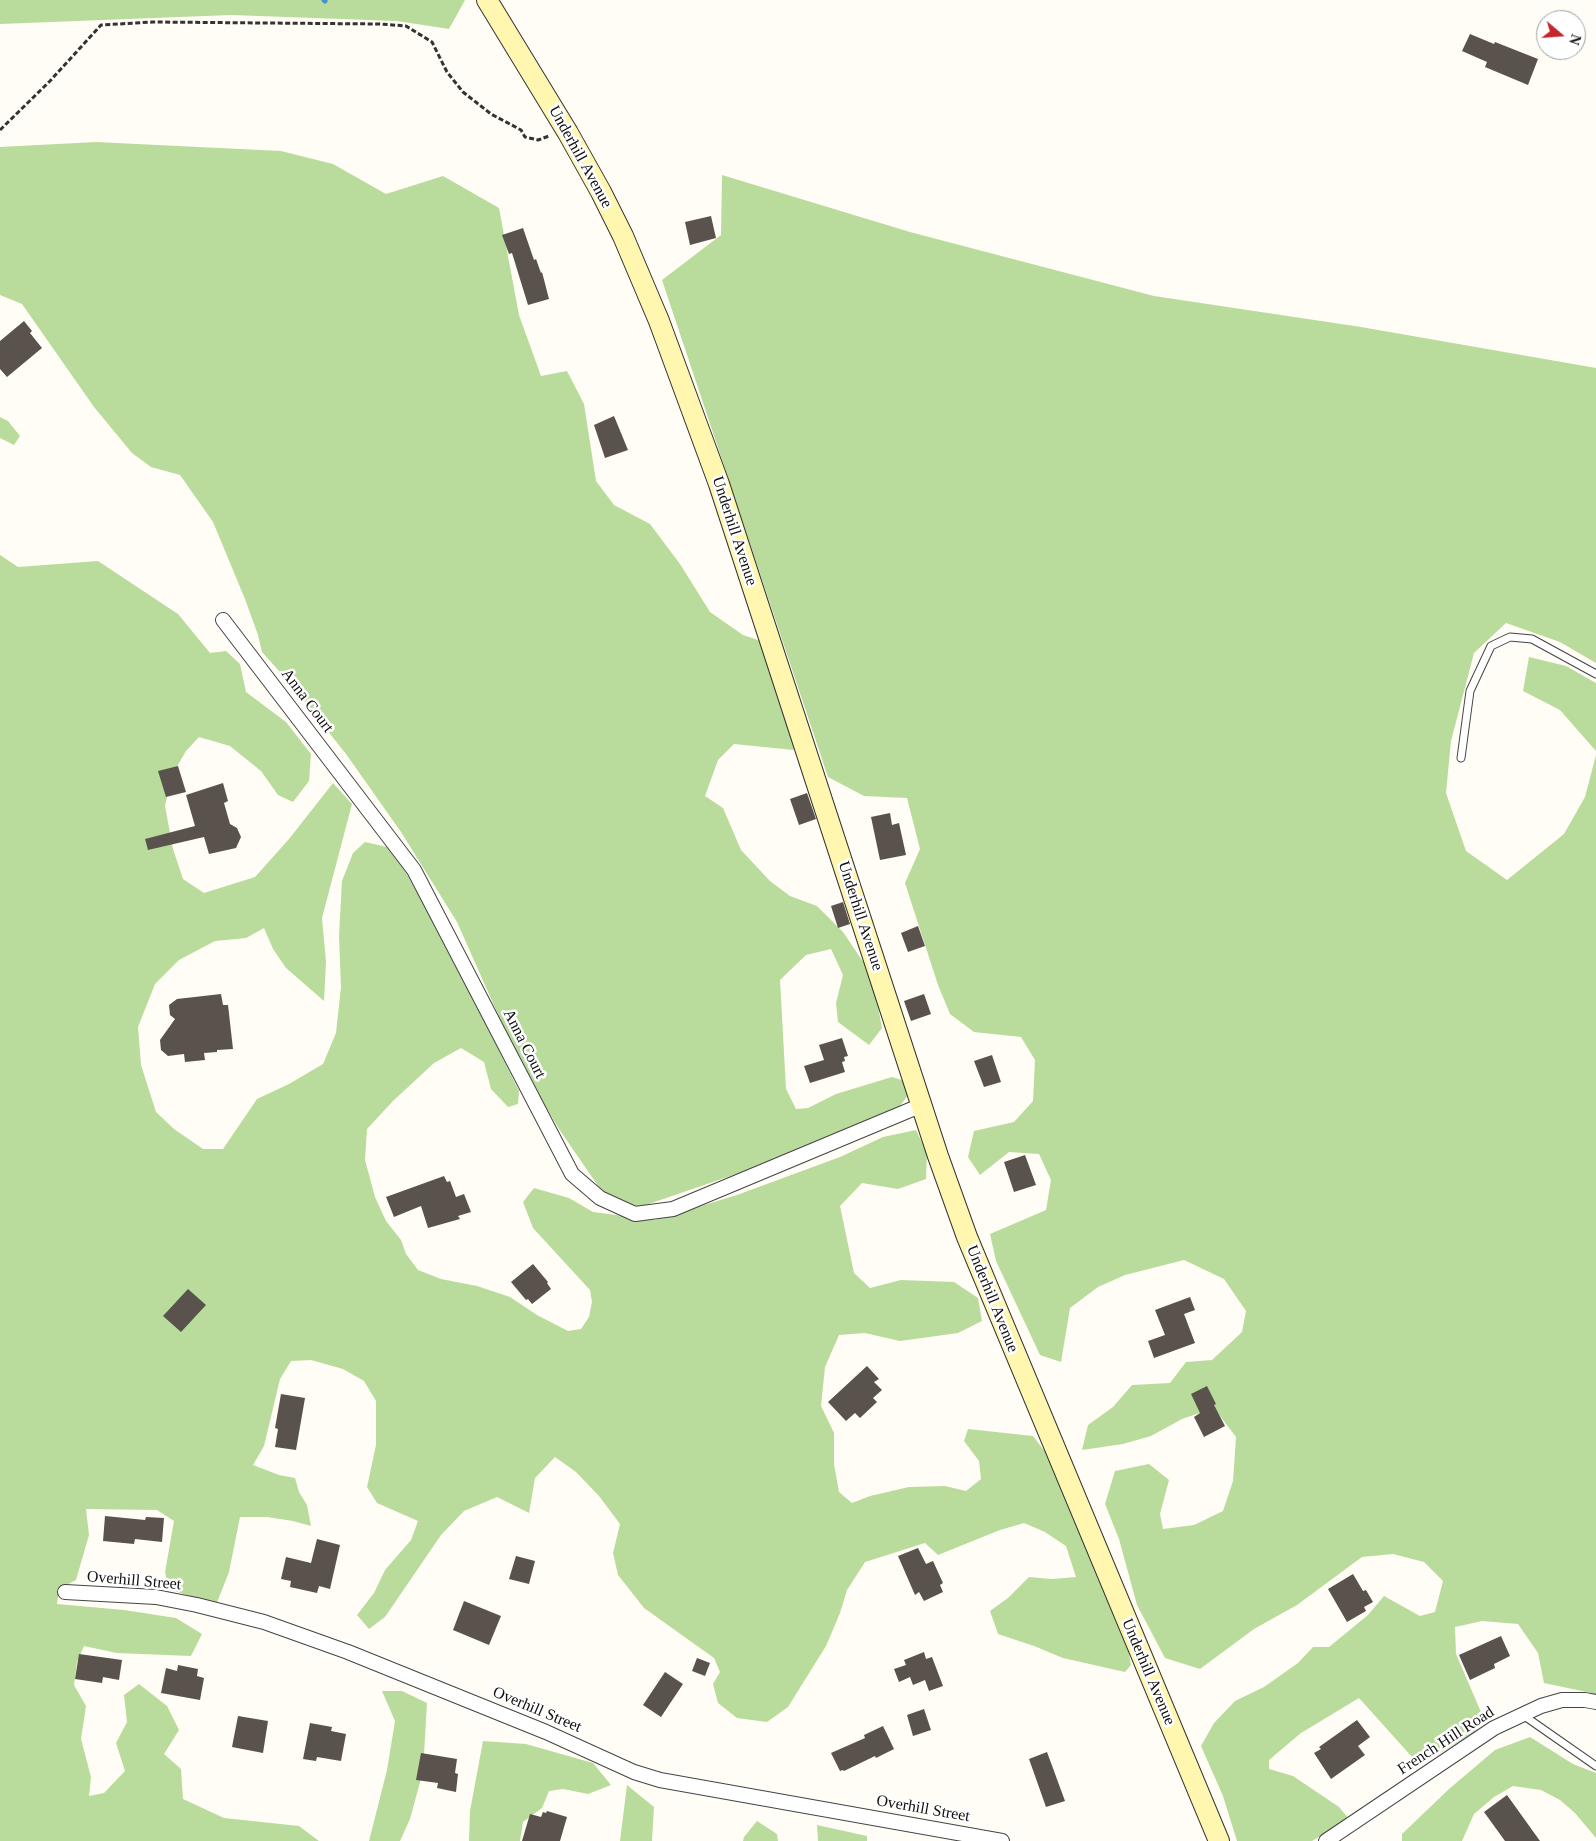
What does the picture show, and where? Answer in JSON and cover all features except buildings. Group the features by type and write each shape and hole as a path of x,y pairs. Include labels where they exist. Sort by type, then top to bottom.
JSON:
{"main road":[{"name":"Underhill Avenue","path":"486,0 602,192 659,321 720,484 922,1105 964,1228 1219,1841"}],"street":[{"name":"Anna Court","path":"223,620 414,870 572,1174 600,1198 635,1214 673,1209 922,1105"},
{"name":"Overhill Street","path":"65,1592 156,1597 264,1622 348,1652 546,1732 634,1772 660,1780 1002,1841"},
{"name":"French Hill Road","path":"1326,1841 1494,1728 1541,1706 1562,1700 1596,1702"}],"lane":[{"path":"1461,758 1470,691 1490,646 1510,637 1532,639 1596,674"},
{"path":"1522,1715 1596,1766"}],"path":[{"path":"0,130 50,81 101,25 152,22 380,24 406,26 432,42 447,72 463,92 491,114 521,130 524,137 538,140 566,130"}],"green space":[{"path":"0,0 465,0 449,29 397,21 231,15 0,24"},
{"path":"96,142 281,151 333,164 386,194 443,176 499,208 519,315 541,376 567,371 584,404 596,481 614,505 650,524 680,564 710,612 743,635 761,641 785,705 794,750 734,744 718,760 705,796 723,808 741,850 770,881 790,896 817,906 843,932 872,975 882,1028 869,1045 838,1022 836,1003 843,975 831,949 806,955 780,980 786,1089 796,1109 808,1108 836,1094 892,1077 905,1081 908,1095 897,1110 783,1158 637,1208 605,1196 559,1129 520,1064 457,922 401,832 346,754 288,681 262,652 245,599 213,522 180,475 151,467 132,453 94,407 22,304 0,295 0,147"},
{"path":"722,175 910,232 1154,296 1361,327 1596,368 1596,663 1560,642 1506,623 1474,653 1451,741 1446,793 1466,851 1507,880 1564,834 1585,797 1596,755 1596,1694 1544,1683 1538,1653 1518,1624 1482,1621 1455,1627 1456,1654 1481,1712 1477,1731 1428,1760 1412,1757 1359,1698 1301,1733 1269,1760 1269,1769 1293,1776 1339,1807 1349,1819 1312,1841 1237,1841 1223,1796 1201,1746 1214,1723 1235,1701 1264,1687 1298,1663 1313,1647 1329,1647 1368,1615 1384,1596 1420,1616 1435,1612 1443,1581 1424,1562 1393,1554 1362,1557 1297,1605 1254,1629 1200,1669 1165,1658 1137,1605 1119,1539 1105,1504 1115,1471 1149,1464 1169,1480 1160,1514 1163,1529 1194,1525 1223,1511 1233,1481 1236,1437 1214,1408 1182,1419 1151,1436 1123,1444 1082,1450 1088,1425 1113,1407 1132,1385 1170,1383 1186,1362 1212,1360 1242,1332 1246,1311 1224,1279 1184,1260 1125,1275 1098,1287 1070,1308 1061,1362 1040,1355 996,1261 990,1234 1046,1210 1051,1180 1039,1154 1009,1152 980,1175 968,1157 974,1131 1014,1122 1033,1101 1035,1060 1021,1037 974,1032 950,1014 938,985 905,883 920,849 907,798 864,796 828,777 662,280 721,235"},
{"path":"0,417 8,421 20,436 14,445 0,438"},
{"path":"0,555 18,567 98,561 178,614 210,653 226,651 240,664 246,692 286,722 311,754 309,781 293,802 278,795 261,771 230,746 199,737 186,751 172,775 165,806 173,849 183,879 204,893 255,877 289,839 333,783 352,804 322,918 326,962 324,1001 286,968 273,949 264,928 246,938 215,941 179,960 155,984 138,1027 141,1065 156,1112 174,1129 203,1149 223,1149 257,1099 289,1084 323,1064 336,1033 341,987 339,936 342,881 353,853 365,842 387,847 404,869 448,947 519,1091 518,1104 508,1107 491,1089 484,1062 461,1048 434,1063 393,1101 367,1129 365,1160 375,1197 386,1221 401,1240 406,1254 418,1270 441,1279 477,1286 510,1297 537,1315 568,1331 581,1329 589,1317 592,1302 590,1290 533,1228 523,1202 534,1188 569,1198 593,1212 655,1220 737,1195 840,1157 883,1137 916,1130 927,1153 926,1179 898,1189 862,1183 840,1206 854,1273 870,1288 901,1280 954,1282 978,1298 982,1321 958,1333 900,1341 865,1333 839,1335 825,1367 821,1406 834,1433 834,1464 839,1492 852,1503 870,1496 909,1487 945,1486 966,1491 981,1479 979,1461 964,1441 968,1429 1033,1436 1053,1462 1128,1648 1131,1665 1125,1672 1063,1658 998,1634 990,1611 1008,1598 1029,1577 1052,1579 1076,1577 1066,1546 1045,1532 1024,1523 1000,1530 938,1555 925,1543 865,1562 847,1590 840,1613 826,1646 788,1707 767,1722 737,1718 718,1703 713,1684 720,1672 714,1658 644,1608 618,1575 613,1553 620,1524 599,1496 576,1472 555,1457 535,1478 529,1513 497,1497 464,1511 441,1535 385,1617 369,1629 357,1615 374,1593 385,1570 411,1540 418,1521 377,1503 367,1487 376,1445 376,1401 364,1381 343,1369 311,1360 291,1361 280,1379 264,1446 253,1465 279,1475 295,1478 299,1492 307,1505 311,1526 267,1517 240,1517 229,1572 216,1605 169,1589 165,1572 174,1521 157,1510 86,1509 89,1535 76,1580 59,1589 57,1604 124,1610 176,1618 202,1634 191,1656 117,1653 84,1646 77,1662 74,1685 86,1706 81,1739 91,1777 89,1796 104,1793 125,1771 116,1743 127,1722 124,1695 139,1684 167,1706 179,1730 164,1754 181,1769 183,1799 224,1818 299,1826 319,1841 0,1841"},
{"path":"1529,657 1566,666 1596,683 1596,751 1560,710 1523,691"},
{"path":"382,1691 402,1691 427,1703 423,1771 410,1819 400,1841 369,1841 387,1770 395,1721"},
{"path":"1530,1737 1573,1764 1596,1773 1596,1838 1575,1813 1560,1800 1541,1790 1513,1786 1494,1797 1474,1814 1462,1841 1402,1841 1402,1834 1449,1789 1495,1750"},
{"path":"483,1741 526,1744 593,1763 611,1785 588,1794 563,1789 549,1791 542,1808 523,1822 520,1841 469,1841 470,1811"},
{"path":"627,1785 654,1807 652,1841 620,1841"},
{"path":"757,1821 777,1834 778,1841 743,1841"},
{"path":"817,1825 867,1836 867,1841 818,1841"}]}
